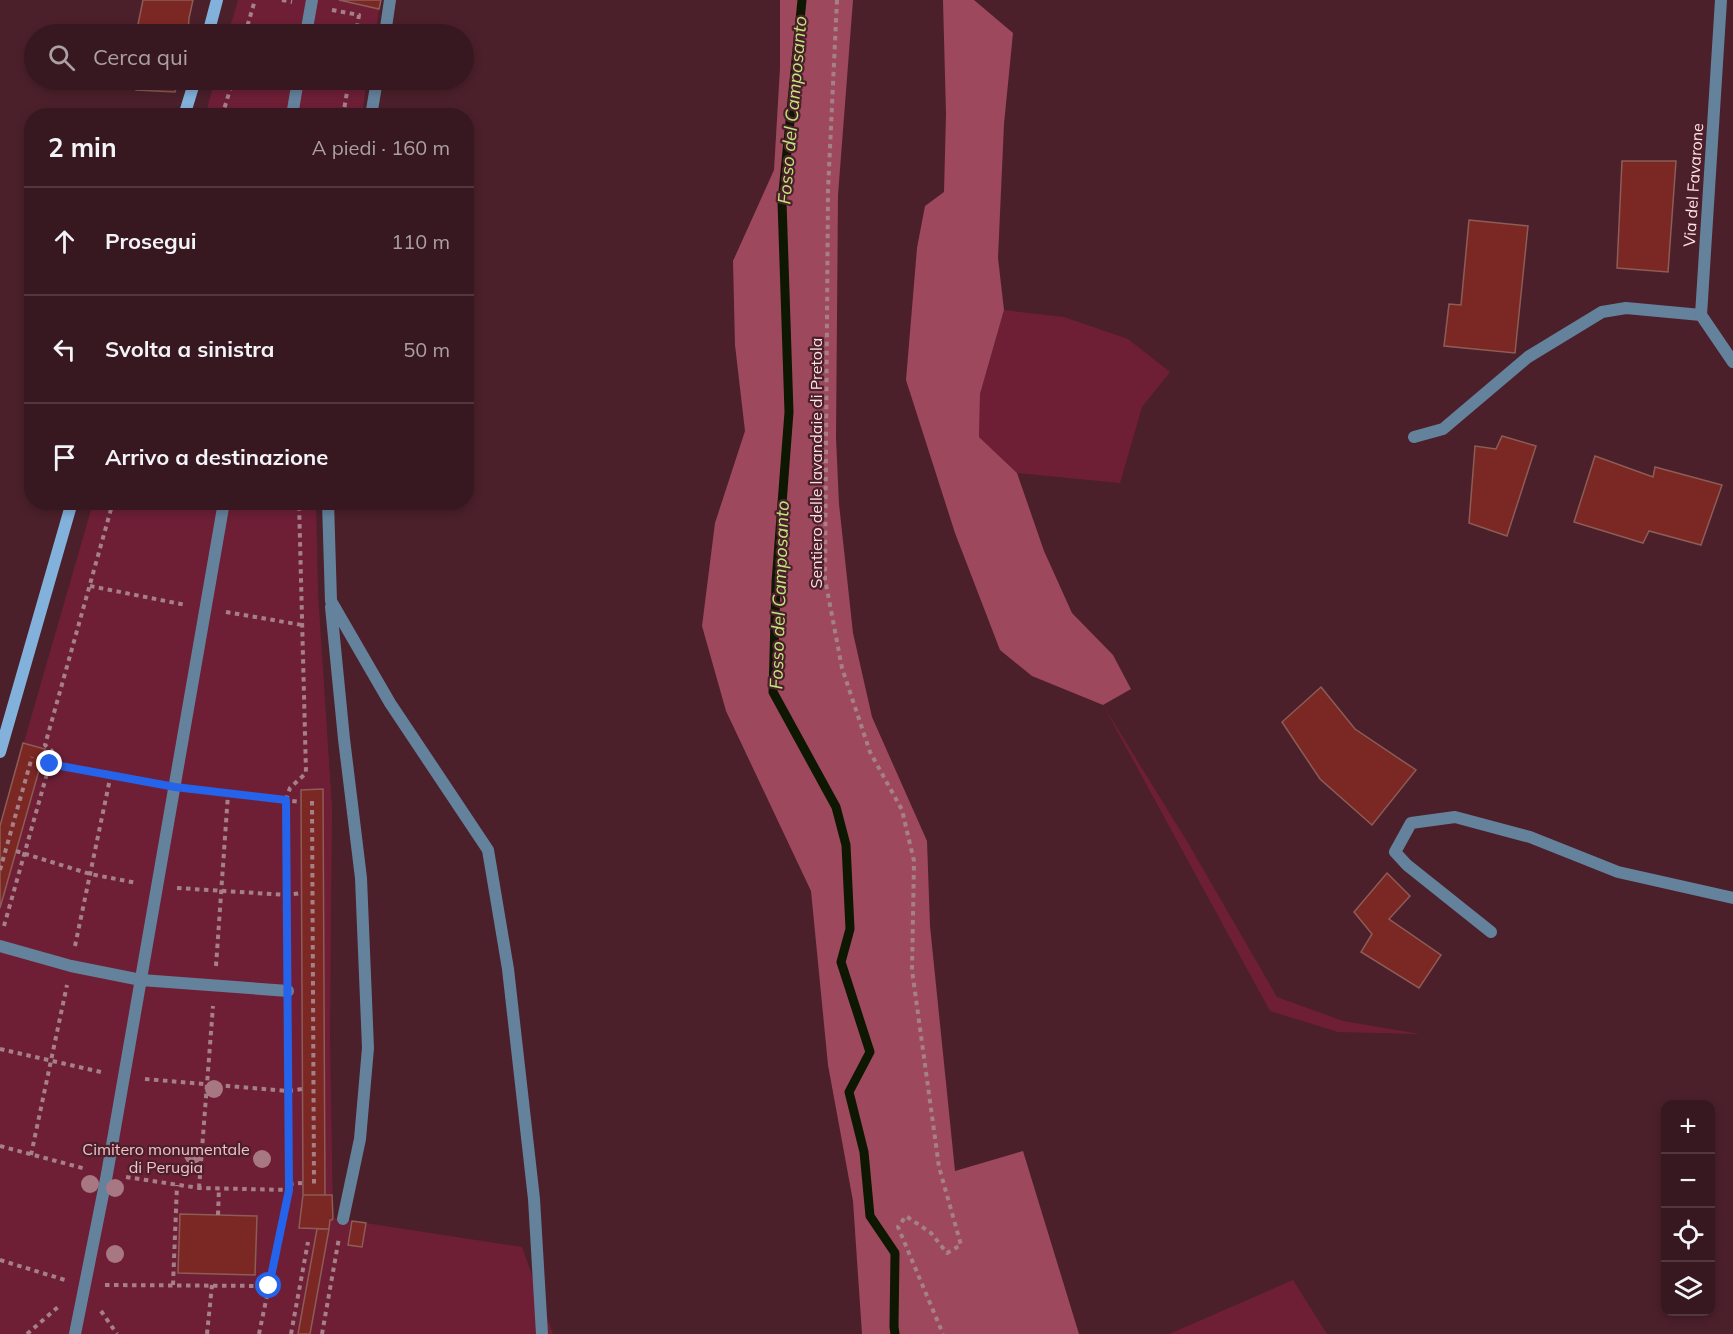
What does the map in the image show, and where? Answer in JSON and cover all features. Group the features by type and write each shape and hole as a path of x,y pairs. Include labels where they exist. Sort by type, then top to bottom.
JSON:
{"street":[{"path":"211,24 217,0"},
{"path":"308,24 312,0"},
{"path":"386,24 390,0"},
{"name":"Via del Favarone","path":"1701,315 1721,0"},
{"path":"186,108 192,90"},
{"path":"293,108 296,90"},
{"path":"372,108 375,90"},
{"path":"1414,437 1443,429 1528,357 1602,312 1626,308 1701,315 1733,362"},
{"path":"0,752 70,510"},
{"path":"75,1334 107,1174 223,510"},
{"path":"328,510 331,601 344,739 361,878 368,1048 360,1139 343,1219"},
{"path":"331,601 390,703 488,850 508,969 534,1199 542,1334"},
{"path":"1491,932 1407,865 1395,852 1411,823 1455,817 1530,837 1618,872 1733,898"},
{"path":"0,946 71,966 141,980 288,991"}],"path":[{"path":"248,24 255,0"},
{"name":"Sentiero delle lavandaie di Pretola","path":"837,0 828,190 825,579 842,668 870,752 902,810 914,861 912,970 939,1167 961,1245 947,1253 931,1233 906,1216 898,1227 943,1334"},
{"path":"224,108 230,90"},
{"path":"344,108 347,90"},
{"path":"3,930 50,764 52,751 45,745 111,510"},
{"path":"259,1334 289,1190 286,800 290,788 306,773 299,510"},
{"path":"0,870 32,757"},
{"path":"42,760 50,764 175,787 300,802"},
{"path":"312,801 314,1184"},
{"path":"16,851 25,855"},
{"path":"287,895 301,893"},
{"path":"288,1090 302,1089"},
{"path":"0,1146 107,1174 177,1185 289,1190"},
{"path":"289,1184 302,1184"},
{"path":"173,1285 177,1185"},
{"path":"218,1215 219,1188"},
{"path":"322,1334 343,1219"},
{"path":"291,1334 308,1242"},
{"path":"0,1260 84,1286 269,1286"},
{"path":"207,1334 212,1285"}],"green space":[{"path":"238,0 381,0 377,24 231,24"},
{"path":"212,90 366,90 363,108 207,108"},
{"path":"1004,310 1064,317 1128,339 1170,372 1142,407 1120,483 1017,473 979,437 980,394"},
{"name":"Cimitero monumentale di Perugia","path":"91,510 316,510 318,593 332,807 330,1037 333,1218 522,1247 553,1334 0,1334 0,825"},
{"path":"1103,705 1188,843 1277,997 1343,1021 1420,1034 1338,1032 1270,1011"},
{"path":"1293,1280 1327,1334 1169,1334 1183,1328"}],"shaded area":[{"path":"780,0 853,0 838,195 836,438 839,504 853,633 872,717 927,841 930,926 955,1171 1023,1151 1079,1334 862,1334 853,1201 828,1065 811,891 726,711 702,626 715,523 745,431 735,345 733,261 774,170 780,68"},
{"path":"943,0 974,0 1013,33 1004,124 998,258 1004,310 980,394 979,437 1017,473 1044,551 1072,613 1113,655 1131,689 1103,705 1032,676 1000,650 955,533 906,380 917,248 925,206 944,192 946,114"}],"building":[{"path":"143,0 193,0 189,24 138,24"},
{"path":"339,0 381,0 379,9"},
{"path":"136,90 176,90 175,92"},
{"path":"1622,161 1676,161 1668,272 1617,268"},
{"path":"1469,220 1528,226 1515,353 1444,346 1449,304 1461,305"},
{"path":"1502,436 1536,446 1507,536 1469,523 1475,446 1496,449"},
{"path":"1595,456 1653,477 1655,467 1722,485 1701,545 1649,531 1643,543 1574,522"},
{"path":"1321,687 1355,729 1416,770 1372,825 1320,779 1282,722"},
{"path":"23,743 45,749 0,908 0,826"},
{"path":"323,789 325,1195 303,1195 301,790"},
{"path":"1387,873 1410,896 1389,919 1441,955 1419,988 1361,952 1372,934 1354,912"},
{"path":"303,1195 332,1195 333,1218 330,1220 329,1229 299,1228"},
{"path":"180,1214 257,1216 255,1275 178,1273"},
{"path":"352,1221 366,1223 362,1247 348,1245"},
{"path":"317,1229 329,1229 310,1334 298,1334"}],"waterway":[{"name":"Fosso del Camposanto","path":"802,0 782,202 789,412 776,582 773,692 836,807 846,845 850,929 841,962 870,1052 849,1092 864,1152 870,1216 895,1253 895,1334"}],"route":[{"path":"50,764 175,787 286,800 289,1190 269,1286"}]}
